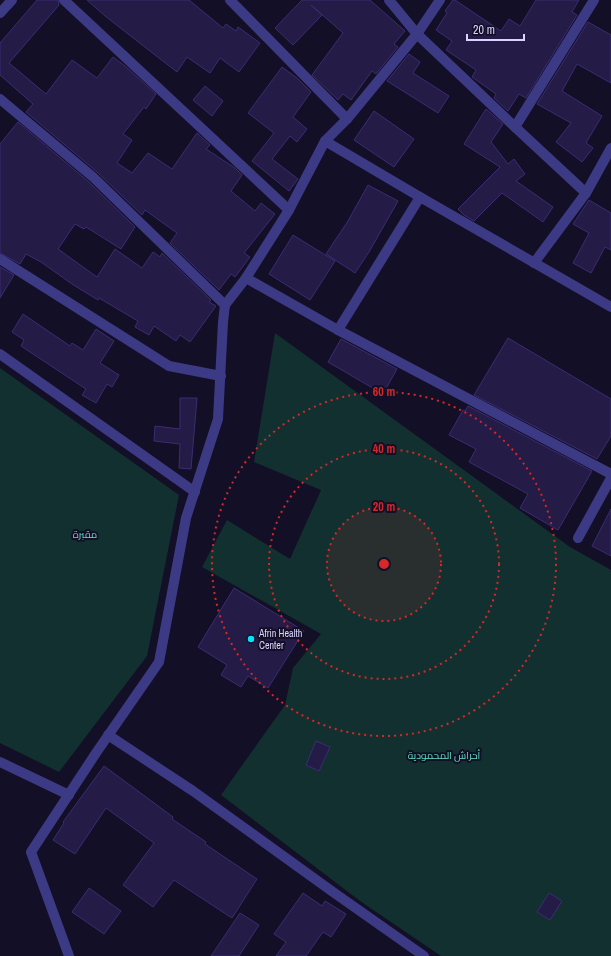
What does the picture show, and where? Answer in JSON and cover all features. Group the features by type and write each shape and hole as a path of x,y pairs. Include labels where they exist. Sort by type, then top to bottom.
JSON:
{"street":[{"path":"0,13 12,0"},
{"path":"64,0 289,210"},
{"path":"230,0 347,119"},
{"path":"389,0 417,34 586,192"},
{"path":"69,956 31,852 108,735 159,662 186,518 218,419 225,306 246,278 289,210 325,141 347,119 417,34 440,0"},
{"path":"515,127 594,0"},
{"path":"0,99 93,178 225,306"},
{"path":"325,141 611,307"},
{"path":"534,263 586,192 611,148"},
{"path":"338,330 420,197"},
{"path":"0,259 169,366 221,376"},
{"path":"246,278 338,330 611,474"},
{"path":"0,354 195,492"},
{"path":"578,538 611,478"},
{"path":"108,735 193,791 332,892 424,956"},
{"path":"0,762 69,795"}],"green space":[{"name":"أحراش المحمودية","path":"275,333 570,547 611,570 611,956 441,956 360,901 221,795 285,705 293,668 321,634 202,567 227,520 290,559 321,490 254,462"},
{"name":"مقبرة","path":"0,368 179,495 147,656 59,772 0,743"}],"building":[{"path":"37,0 58,0 59,5 9,63 46,94 72,60 97,78 113,57 156,94 146,109 144,107 123,134 132,140 117,163 132,173 148,153 172,169 197,133 210,145 206,149 235,168 242,175 231,191 255,211 261,203 275,214 244,253 250,257 235,277 231,274 219,290 170,243 177,233 145,210 142,215 97,172 26,112 33,104 0,75 0,43"},
{"path":"87,0 189,0 223,28 226,24 236,31 238,27 260,43 239,72 220,58 210,73 187,57 177,72 105,16"},
{"path":"302,0 370,0 405,31 394,44 398,47 376,74 372,71 351,100 343,94 338,100 312,75 343,33 311,5 322,15 293,45 275,28"},
{"path":"453,0 501,31 509,19 520,26 536,0 579,0 572,12 577,15 526,98 519,94 508,111 494,98 496,94 472,77 476,70 446,50 452,41 436,30 447,13 445,11"},
{"path":"588,22 611,35 611,83 577,64 562,91 602,116 586,143 593,148 582,162 556,142 571,123 537,104"},
{"path":"409,54 420,62 413,73 449,96 438,113 387,81"},
{"path":"282,67 297,78 311,92 293,117 307,129 297,142 290,136 272,159 298,179 289,191 252,161 274,133 248,113"},
{"path":"205,86 223,101 212,116 193,100"},
{"path":"486,109 503,124 491,142 508,164 514,159 525,174 516,181 553,207 543,222 502,193 474,221 458,209 500,167 464,144"},
{"path":"374,111 414,139 394,167 354,140"},
{"path":"18,122 89,182 135,227 121,249 86,227 84,229 75,224 58,249 97,277 115,249 142,268 153,252 160,257 162,253 211,300 209,302 216,306 190,342 180,335 176,341 154,326 149,335 135,327 138,321 99,298 98,300 41,262 26,254 20,264 0,253 0,144"},
{"path":"368,185 398,201 369,252 355,273 326,254 348,221"},
{"path":"589,200 611,213 611,250 605,247 591,273 573,263 589,233 573,224"},
{"path":"293,235 335,261 310,300 269,274"},
{"path":"0,267 14,275 0,298"},
{"path":"23,314 70,346 72,343 83,350 96,329 114,341 100,363 119,375 112,387 107,384 96,403 82,395 86,389 21,346 24,340 12,332"},
{"path":"508,338 611,399 611,436 597,459 474,395"},
{"path":"341,339 397,369 383,394 328,362"},
{"path":"180,398 197,398 191,469 179,468 180,444 154,441 155,426 180,429"},
{"path":"468,406 592,471 558,530 520,508 528,494 469,462 476,449 449,435 463,410 465,411"},
{"path":"611,509 611,556 592,546"},
{"name":"Afrin Health Center","path":"234,588 304,631 268,688 248,676 241,687 221,675 227,665 198,647"},
{"path":"316,741 330,747 319,771 306,765"},
{"path":"104,766 173,817 172,819 206,842 205,844 257,879 232,918 174,880 153,907 123,885 154,843 106,808 75,854 53,840 64,823 63,822"},
{"path":"89,888 121,911 104,934 72,912"},
{"path":"303,893 322,906 325,901 346,914 331,937 323,932 306,956 276,956 286,942 274,934"},
{"path":"549,893 562,901 550,920 537,912"},
{"path":"240,913 259,925 239,956 211,956"}],"place":[{"name":"Afrin Health Center","path":"251,639"}]}
